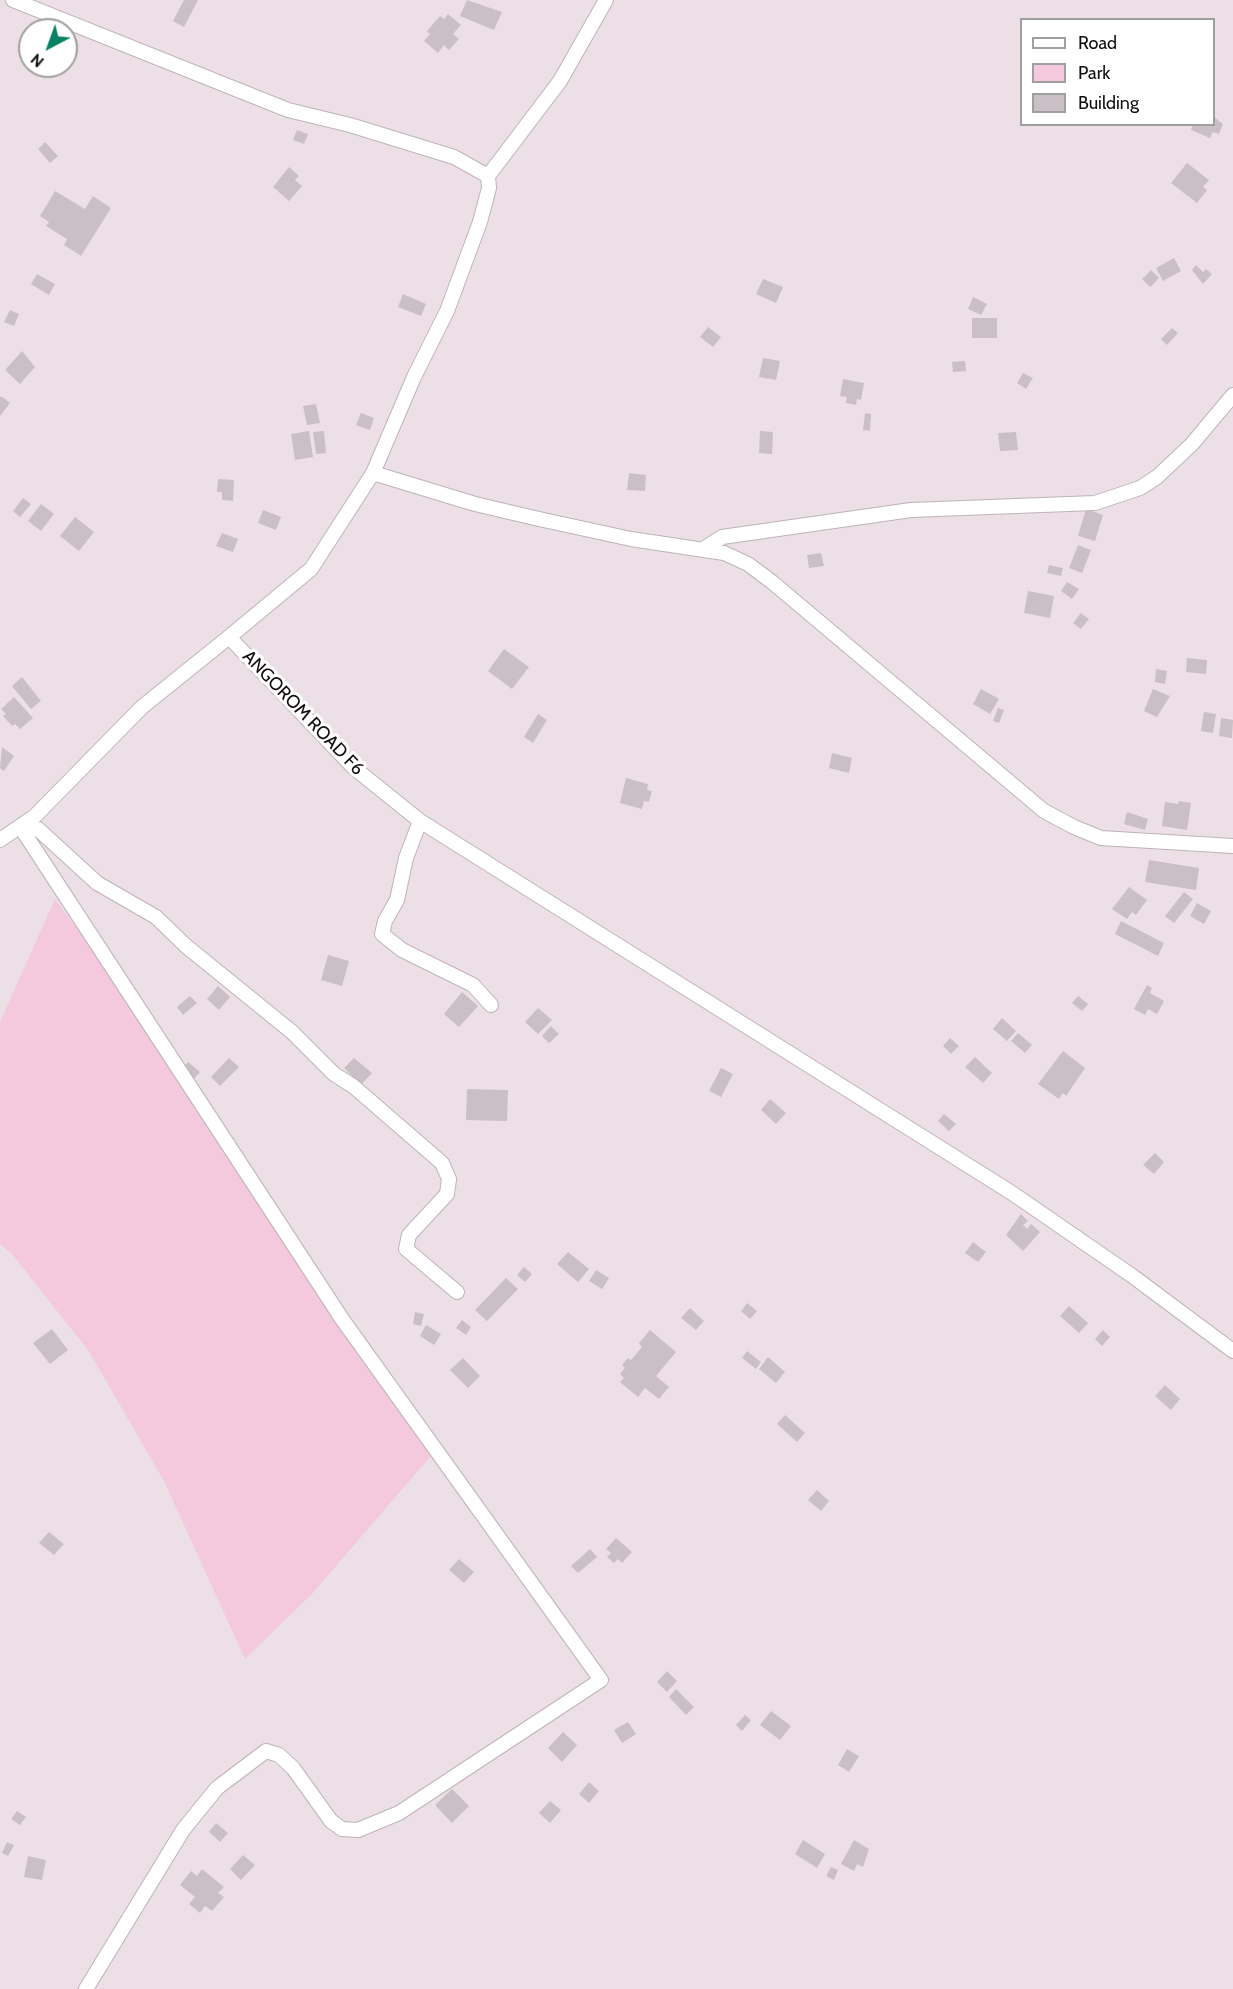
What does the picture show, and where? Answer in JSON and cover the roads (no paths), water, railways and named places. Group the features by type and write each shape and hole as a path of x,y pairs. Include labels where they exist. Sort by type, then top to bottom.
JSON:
{"street":[{"path":"13,0 288,110 350,125 454,157 488,176"},
{"path":"229,638 311,569 373,473 414,377 447,311 480,222 489,188 488,176 560,81 606,0"},
{"path":"705,548 722,537 911,510 1095,502 1140,488 1157,477 1192,444 1233,395"},
{"path":"373,473 475,504 631,539 705,548 748,564 1044,811 1101,838 1233,846"},
{"name":"ANGOROM ROAD F6","path":"0,840 21,828 142,707 229,638 353,767 420,821 1012,1193 1131,1275 1233,1351"},
{"path":"420,821 406,858 397,900 385,921 382,934 402,950 473,985 491,1005"},
{"path":"21,828 38,829 98,883 156,917 186,946 292,1032 334,1074 353,1086 442,1163 449,1179 447,1194 409,1235 406,1249 457,1292"},
{"path":"21,828 342,1319 601,1680 399,1813 358,1830 342,1828 331,1821 293,1768 279,1755 266,1751 217,1788 183,1830 86,1989"}]}
